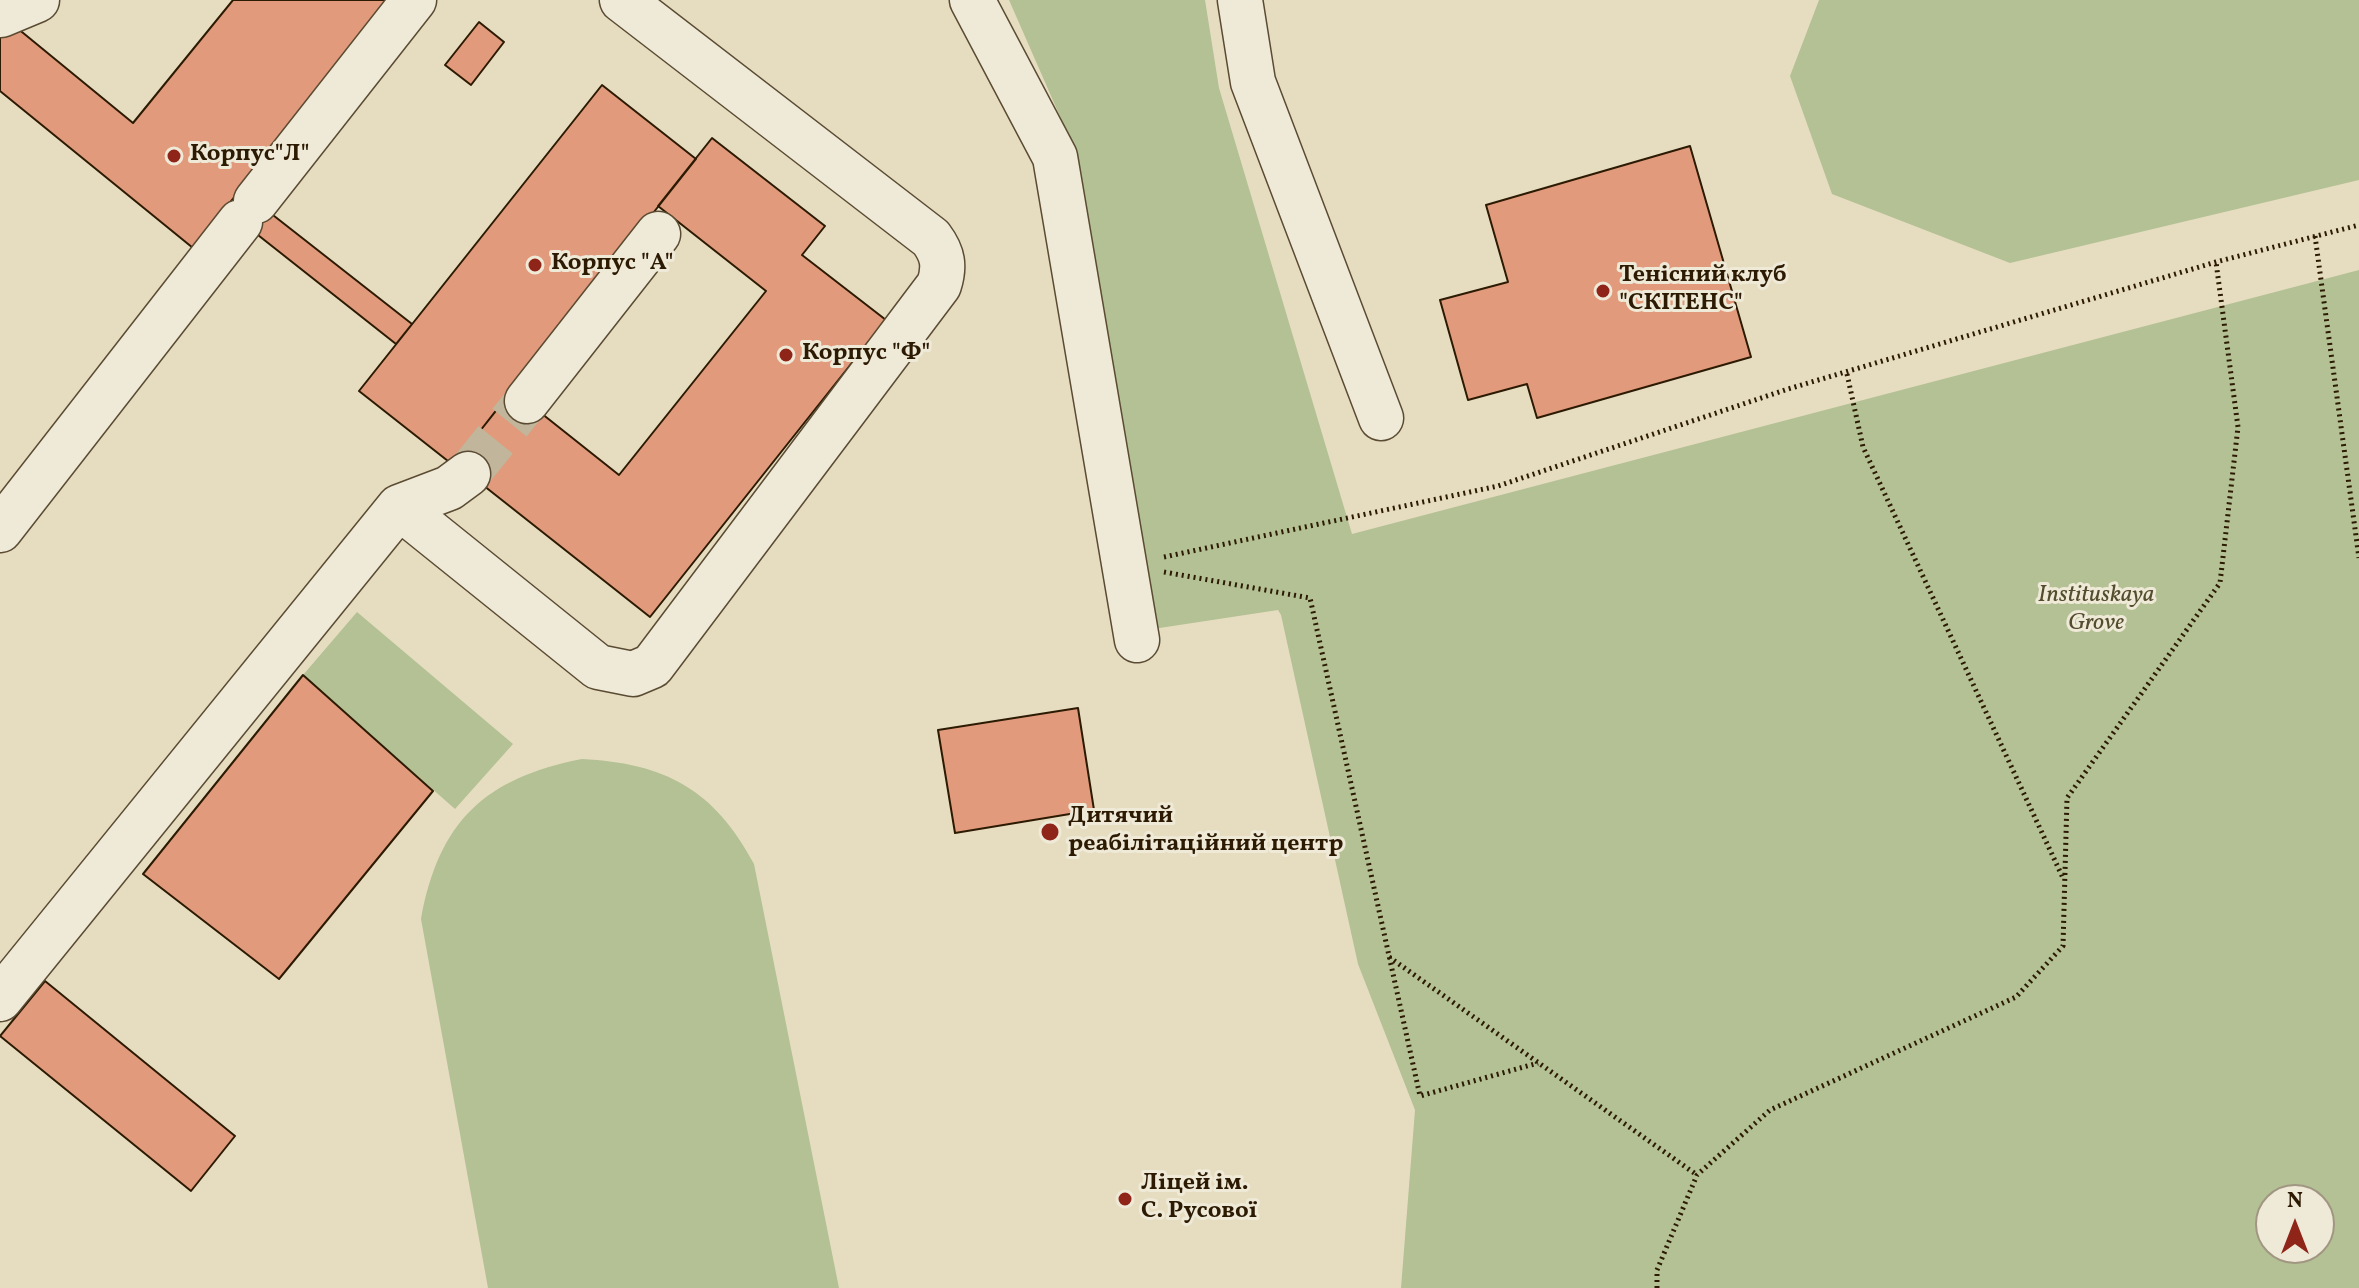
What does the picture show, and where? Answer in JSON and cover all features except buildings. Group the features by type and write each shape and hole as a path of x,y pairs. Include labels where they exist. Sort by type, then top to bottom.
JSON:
{"lane":[{"path":"1,15 37,0"},
{"path":"0,530 414,0"},
{"path":"399,507 598,667 633,674 652,666 939,285 943,272 942,251 931,238 622,0"},
{"path":"972,0 1055,157 1137,640"},
{"path":"1240,0 1253,82 1381,418"},
{"path":"527,401 658,234"},
{"path":"0,999 399,507 449,488 468,474"}],"path":[{"path":"1124,565 1498,486 1788,389 1847,374 2216,262 2359,225"},
{"path":"2315,236 2356,516 2359,558"},
{"path":"1657,1288 1657,1270 1697,1175 1770,1110 2016,997 2063,946 2067,798 2220,583 2238,427 2216,262"},
{"path":"1847,374 1863,447 2063,879"},
{"path":"1124,565 1310,598 1420,1096 1538,1063"},
{"path":"1389,957 1697,1175"}],"green space":[{"name":"Іnstituskaya Grove","path":"1009,0 1205,0 1219,88 1352,534 2359,270 2359,1288 1401,1288 1415,1110 1358,964 1281,615 1278,610 1153,629 1076,153"},
{"path":"1819,0 2359,0 2359,180 2010,263 1832,194 1790,76"},
{"path":"357,612 513,744 455,809 303,675"},
{"path":"582,759 638,767 663,774 684,785 722,817 754,864 839,1288 488,1288 421,919 440,855 454,830 472,809 518,778"}],"tunnel":[{"path":"468,474 527,401"}],"place":[{"name":"Корпус\"Л\"","path":"174,156"},
{"name":"Корпус \"А\"","path":"535,265"},
{"name":"Тенісний клуб \"СКІТЕНС\"","path":"1603,291"},
{"name":"Корпус \"Ф\"","path":"786,355"},
{"name":"Дитячий реабілітаційний центр","path":"1050,832"},
{"name":"Ліцей ім. С. Русової","path":"1125,1199"}]}
